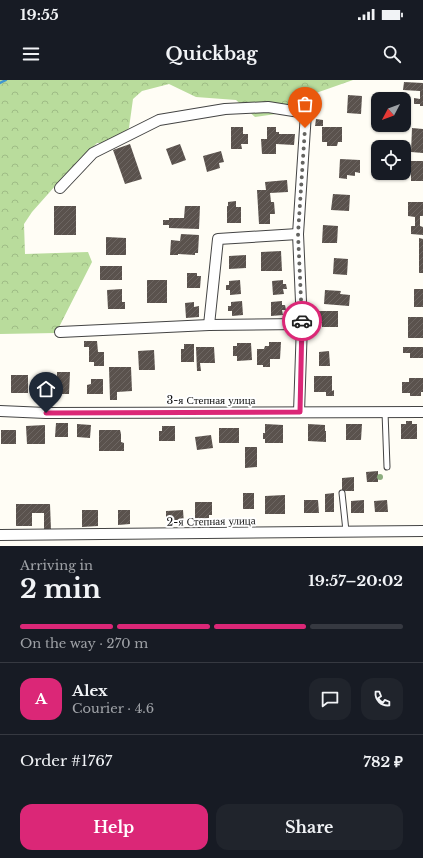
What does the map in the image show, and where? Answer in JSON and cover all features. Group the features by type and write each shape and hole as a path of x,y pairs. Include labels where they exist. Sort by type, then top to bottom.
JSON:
{"street":[{"path":"60,188 93,153 159,120 225,109 268,108 306,113 298,234 302,324 300,412"},
{"path":"209,325 218,239 298,234"},
{"path":"60,332 209,325 302,324"},
{"name":"3-я Степная улица","path":"0,412 423,412"},
{"name":"2-я Степная улица","path":"0,535 423,531"}],"lane":[{"path":"385,412 387,467"},
{"path":"342,493 346,531"}],"green space":[{"path":"0,80 353,80 316,93 290,112 255,117 236,100 196,97 169,84 142,91 133,99 129,128 113,143 97,143 56,185 32,212 24,224 25,254 88,252 92,262 56,333 0,334"}],"building":[{"path":"404,82 423,83 423,106 420,106 420,104 414,104 414,98 420,99 420,91 403,90"},
{"path":"348,95 362,96 361,114 347,113"},
{"path":"316,119 323,120 323,126 315,126"},
{"path":"231,127 243,127 243,134 248,134 248,144 241,144 242,149 231,149"},
{"path":"267,127 276,127 276,132 279,132 279,134 295,134 294,145 276,144 276,154 262,154 261,139 267,139"},
{"path":"322,127 342,127 342,142 338,142 337,146 327,146 327,142 322,142"},
{"path":"412,128 423,129 423,153 411,152"},
{"path":"130,144 142,179 125,184 113,150"},
{"path":"180,144 186,160 172,165 166,149"},
{"path":"221,151 224,162 219,163 220,168 207,172 203,156"},
{"path":"340,159 360,160 360,173 355,172 355,176 347,175 347,179 339,178"},
{"path":"411,161 423,161 423,181 411,180"},
{"path":"287,180 288,192 270,193 271,202 274,202 275,214 270,214 270,224 259,224 257,190 266,190 265,182"},
{"path":"333,194 350,195 349,211 331,210"},
{"path":"236,201 236,207 241,207 241,223 227,223 228,202"},
{"path":"408,202 423,202 423,216 420,216 420,226 423,227 423,235 411,234 411,226 415,226 415,217 408,216"},
{"path":"54,206 76,206 76,235 54,235"},
{"path":"185,206 200,206 199,229 169,228 169,225 163,225 163,220 169,220 169,218 184,218"},
{"path":"323,225 338,226 337,243 322,243"},
{"path":"181,234 199,235 198,253 195,253 195,255 170,255 171,240 180,241"},
{"path":"106,237 126,238 126,255 106,255"},
{"path":"419,238 423,239 423,273 419,273"},
{"path":"281,251 282,271 261,271 261,252"},
{"path":"246,255 246,268 229,269 229,256"},
{"path":"334,258 348,259 347,275 333,274"},
{"path":"100,266 122,266 122,280 100,280"},
{"path":"187,273 197,273 197,276 201,276 200,288 187,288"},
{"path":"147,280 167,280 167,303 147,303"},
{"path":"240,280 241,294 230,295 230,290 226,290 226,285 229,285 229,281"},
{"path":"283,280 283,284 286,284 287,289 283,289 284,294 273,295 272,281"},
{"path":"122,289 122,302 125,302 125,309 108,309 107,290"},
{"path":"414,289 423,289 423,307 414,307"},
{"path":"325,290 341,291 340,294 350,295 349,306 324,304"},
{"path":"242,301 243,315 232,316 232,311 228,311 228,306 231,306 231,302"},
{"path":"282,301 282,305 285,305 286,310 282,310 283,315 271,316 271,302"},
{"path":"194,302 194,307 199,306 199,317 186,318 185,303"},
{"path":"318,311 338,311 338,327 322,327 322,323 318,323"},
{"path":"408,317 423,317 423,338 408,338"},
{"path":"84,341 97,341 98,352 104,352 104,366 94,366 94,362 89,362 89,347 84,347"},
{"path":"269,342 281,342 280,359 270,359 270,367 257,365 257,349 264,349 265,346 269,346"},
{"path":"237,343 251,343 252,360 237,361 237,356 233,356 233,346 237,346"},
{"path":"184,344 194,344 194,362 181,362 181,349 184,349"},
{"path":"196,347 214,347 215,363 200,363 201,371 197,371"},
{"path":"403,347 423,347 423,358 410,358 410,353 403,353"},
{"path":"154,350 155,370 139,370 138,351"},
{"path":"329,351 330,366 319,366 319,352"},
{"path":"109,367 131,367 132,391 117,392 117,400 110,400"},
{"path":"57,372 70,372 69,394 56,394 56,403 45,402 44,391 49,391 49,378 57,378"},
{"path":"11,375 28,375 28,393 11,393"},
{"path":"314,376 332,376 332,391 334,390 334,396 326,396 326,392 314,392"},
{"path":"409,378 423,378 423,392 421,392 421,396 410,396 410,393 402,393 402,382 409,382"},
{"path":"91,379 103,379 103,394 87,394 87,385 91,384"},
{"path":"406,421 412,421 412,424 417,424 417,439 401,439 401,424 406,424"},
{"path":"56,423 68,423 68,437 55,437"},
{"path":"77,424 91,425 90,438 77,437"},
{"path":"265,424 283,425 283,443 265,443 263,433 265,433"},
{"path":"308,424 325,425 326,442 308,441"},
{"path":"346,424 362,424 361,440 346,440"},
{"path":"45,425 45,444 27,444 26,426"},
{"path":"162,426 175,426 175,441 159,441 159,431 162,431"},
{"path":"219,428 239,428 239,443 219,443"},
{"path":"1,430 16,430 16,444 1,444"},
{"path":"99,430 120,430 121,442 124,443 124,451 99,451"},
{"path":"211,435 213,448 197,450 195,437"},
{"path":"245,447 257,447 257,467 245,468"},
{"path":"378,471 378,482 367,482 366,472"},
{"path":"354,477 354,491 342,491 342,478"},
{"path":"243,493 254,493 254,509 243,509"},
{"path":"334,493 334,512 325,512 325,494"},
{"path":"285,495 285,514 265,514 265,496"},
{"path":"304,500 318,500 319,513 304,513"},
{"path":"364,500 364,513 351,513 351,501"},
{"path":"387,500 388,512 375,512 374,501"},
{"path":"195,502 212,502 212,515 209,515 209,519 195,519"},
{"path":"16,504 50,504 51,530 44,530 44,513 32,513 32,526 16,526"},
{"path":"82,510 98,510 98,526 82,527"},
{"path":"118,510 130,510 130,524 118,525"},
{"path":"183,510 184,524 168,524 166,511"}],"waterway":[{"path":"0,83 6,80"}],"way so far":[{"path":"302,321 298,234 305,128"}],"route":[{"path":"46,413 300,412 302,321"}]}
